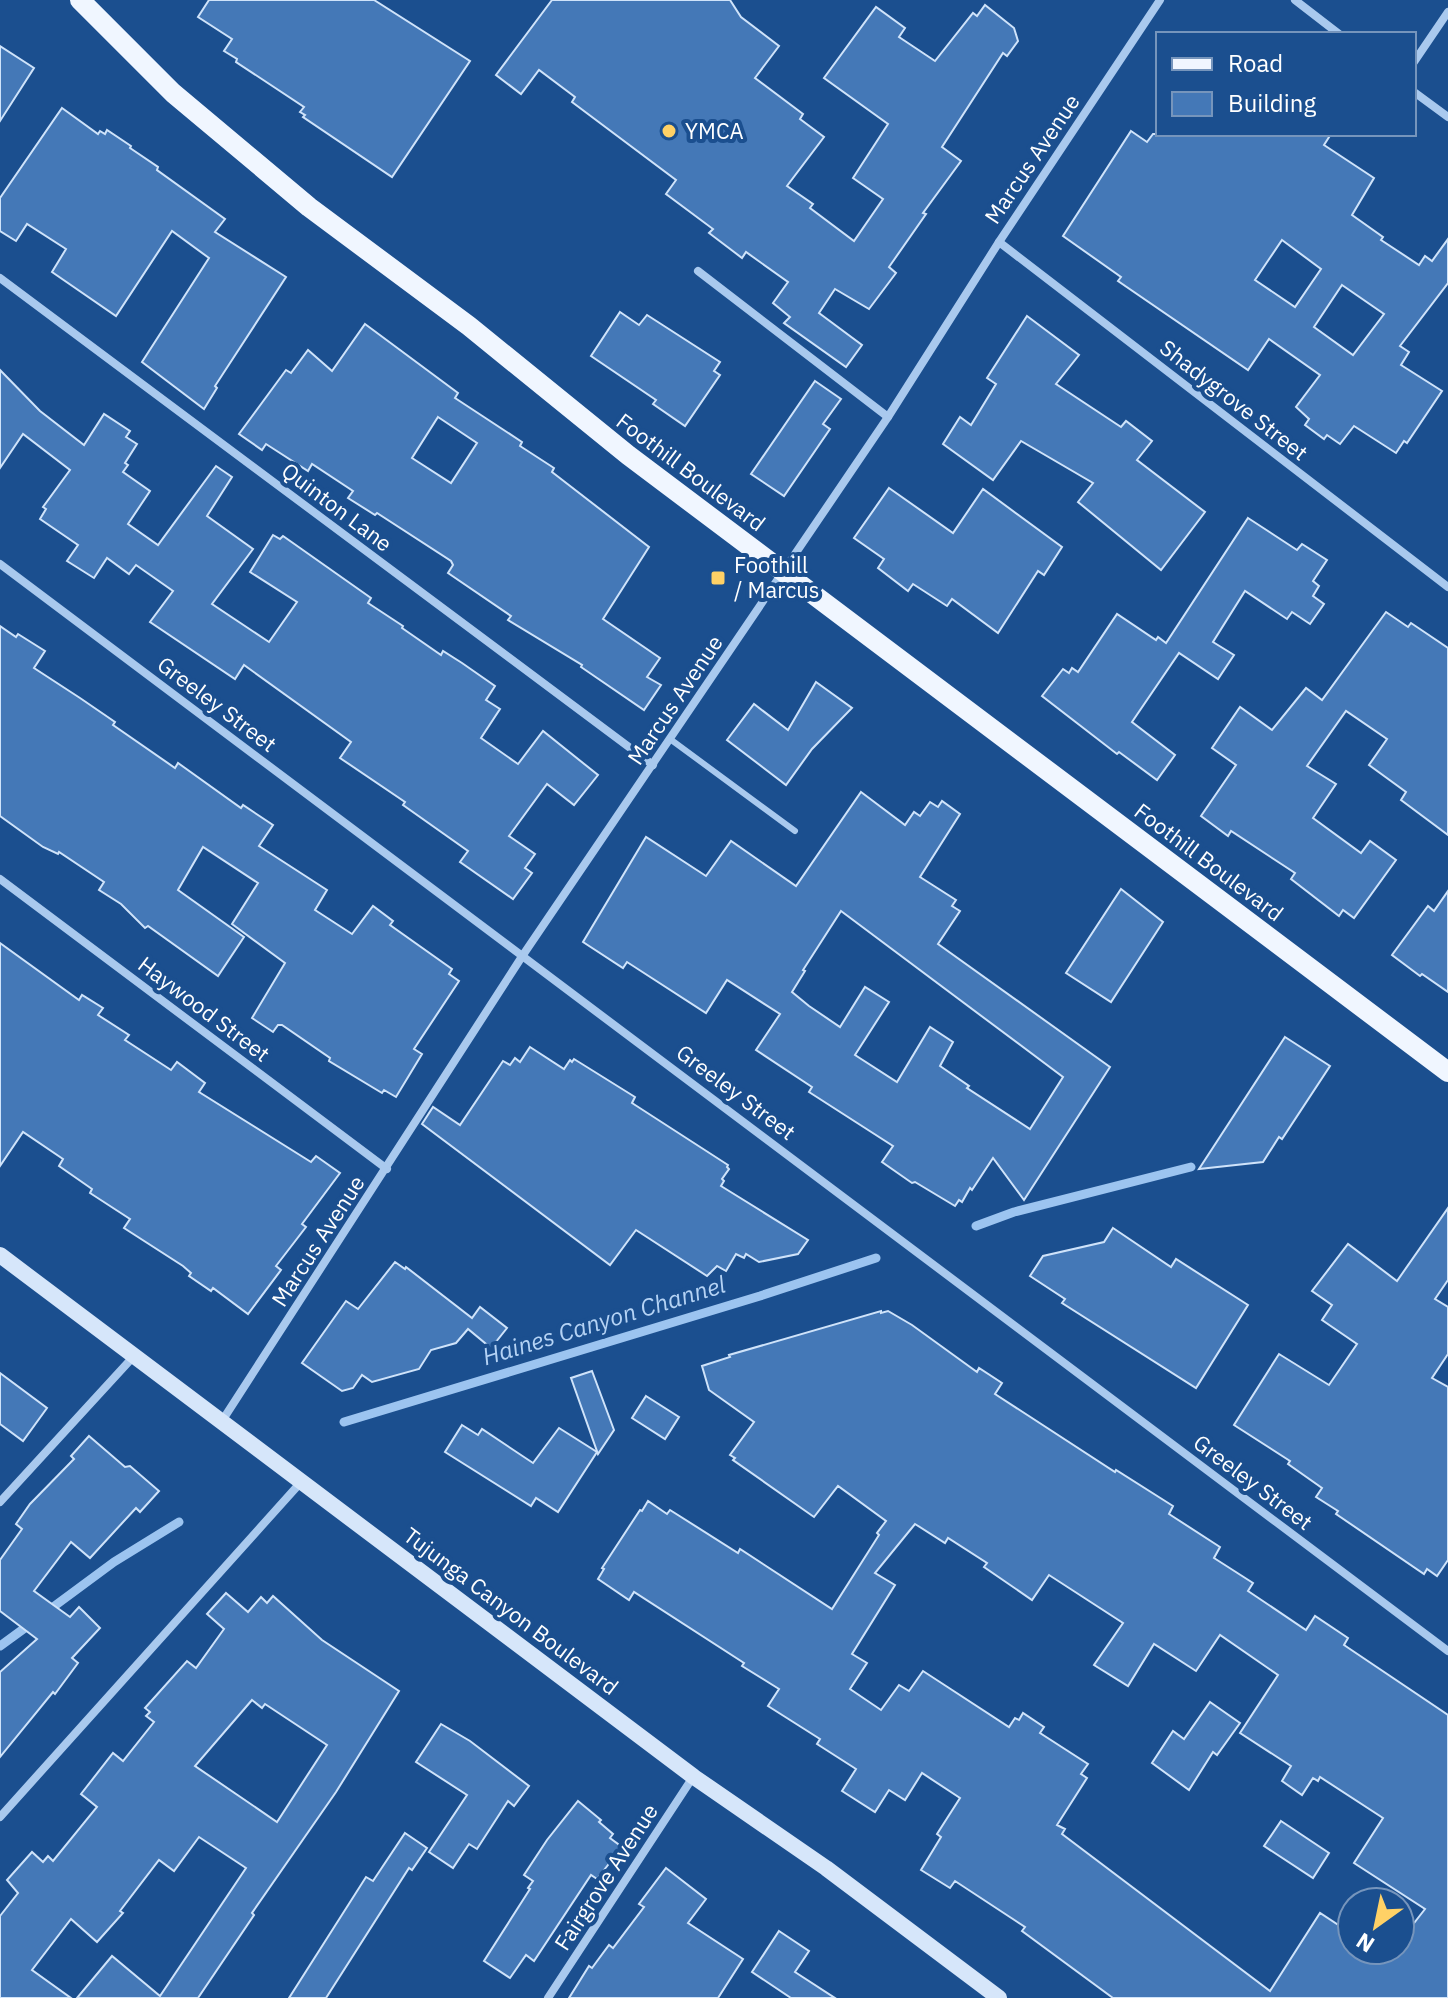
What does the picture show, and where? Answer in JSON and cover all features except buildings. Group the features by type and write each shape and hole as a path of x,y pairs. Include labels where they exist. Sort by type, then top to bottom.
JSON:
{"main road":[{"name":"Foothill Boulevard","path":"80,0 173,93 309,207 469,326 628,455 1448,1072"},
{"name":"Tujunga Canyon Boulevard","path":"0,1255 694,1777 826,1868 999,1998"}],"street":[{"name":"Marcus Avenue","path":"222,1421 523,955 888,417 999,242 1160,0"},
{"path":"1295,0 1336,32"},
{"path":"1416,59 1448,12"},
{"path":"1416,93 1448,117"},
{"name":"Shadygrove Street","path":"999,242 1448,587"},
{"path":"698,271 888,417"},
{"name":"Quinton Lane","path":"0,278 653,765"},
{"name":"Greeley Street","path":"0,564 1448,1651"},
{"name":"Haywood Street","path":"0,879 387,1169"},
{"path":"0,1502 135,1356"},
{"path":"0,1817 302,1481"},
{"name":"Fairgrove Avenue","path":"548,1998 694,1777"}],"lane":[{"path":"670,739 795,831"}],"waterway":[{"name":"Haines Canyon Channel","path":"976,1226 1014,1212 1191,1167"},
{"name":"Haines Canyon Channel","path":"344,1422 876,1258"},
{"name":"Haines Canyon Channel","path":"45,1613 114,1562 179,1522"},
{"name":"Haines Canyon Channel","path":"0,1646 33,1622"}],"place":[{"name":"YMCA","path":"669,131"},
{"name":"Foothill / Marcus","path":"718,578"}]}
